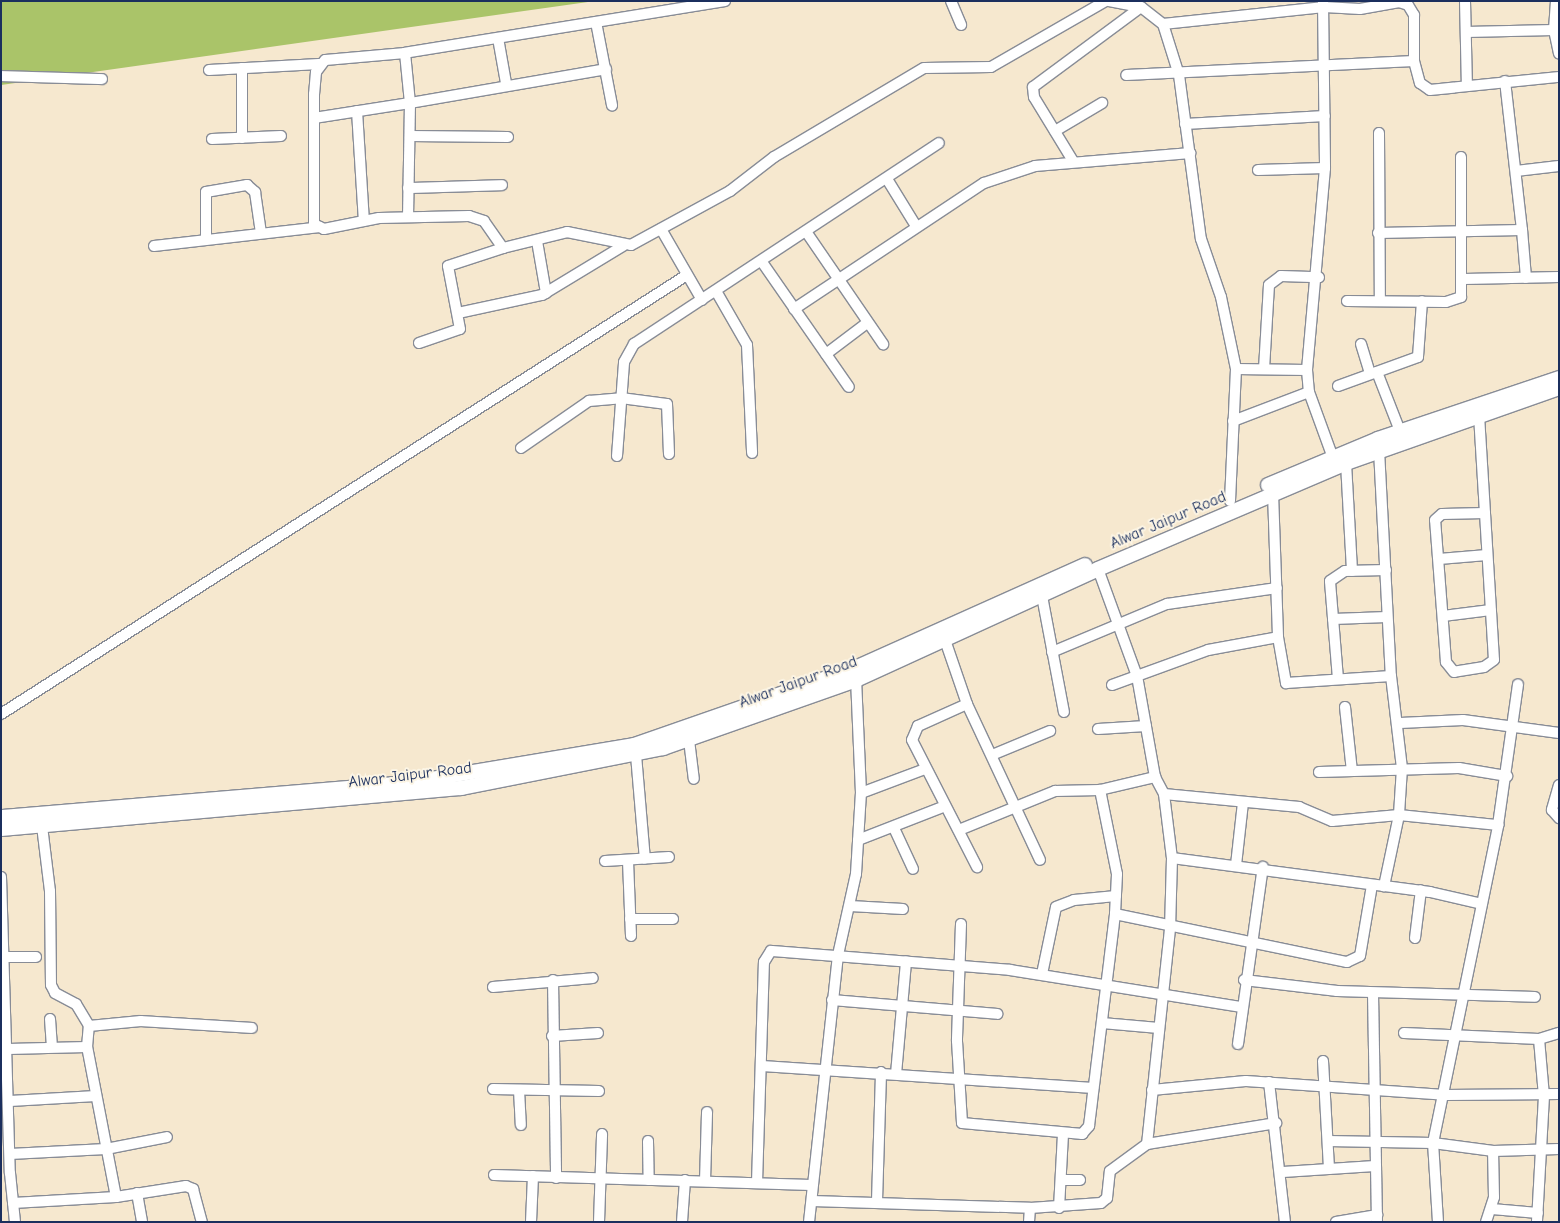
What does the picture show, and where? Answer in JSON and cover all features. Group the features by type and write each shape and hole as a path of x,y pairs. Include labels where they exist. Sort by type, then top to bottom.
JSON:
{"main road":[{"name":"Alwar Jaipur Road","path":"1,829 25,821 407,783 634,745 855,668 1333,458 1400,431 1559,378"},
{"name":"Alwar Jaipur Road","path":"1,818 25,821 42,826 452,789 636,755 689,740 856,680 1098,569 1273,493 1379,450 1559,388"}],"street":[{"path":"209,70 319,64 405,53 725,1"},
{"path":"951,1 961,25"},
{"path":"458,313 546,293 623,246 661,229 924,68 991,68 1108,1 1141,7 1163,24 1179,75 1201,239 1221,297 1236,369 1230,502"},
{"path":"1465,1 1466,86"},
{"path":"1556,1 1554,30 1559,53"},
{"path":"1163,24 1323,4 1408,5 1414,15 1414,61 1424,88 1559,77"},
{"path":"1323,4 1327,64 1325,168 1319,277 1307,370 1309,392 1333,458"},
{"path":"1073,161 1055,131 1033,87 1141,7"},
{"path":"596,22 612,105"},
{"path":"1466,32 1554,30"},
{"path":"498,38 506,83"},
{"path":"405,53 410,103 408,218"},
{"path":"1126,75 1179,75 1327,64 1414,61"},
{"path":"319,64 314,118 312,217 320,227"},
{"path":"242,68 242,138"},
{"path":"314,118 410,103 506,83 606,69"},
{"path":"1,76 102,79"},
{"path":"1505,81 1526,278"},
{"path":"1055,131 1102,103"},
{"path":"357,111 364,221"},
{"path":"1185,124 1325,116"},
{"path":"1379,133 1378,233 1380,298"},
{"path":"212,139 281,136"},
{"path":"410,136 508,137"},
{"path":"617,456 624,362 634,344 807,233 939,143"},
{"path":"794,309 984,182 1035,166 1073,161 1190,153"},
{"path":"1347,301 1380,298 1422,301 1456,300 1464,279 1461,158"},
{"path":"1516,172 1559,166"},
{"path":"1258,170 1325,168"},
{"path":"886,179 916,226"},
{"path":"206,238 206,192 247,185 255,192 261,233"},
{"path":"408,188 502,185"},
{"path":"154,246 206,238 364,221 477,217 490,227 503,248"},
{"path":"661,229 702,300"},
{"path":"1378,233 1522,230"},
{"path":"418,343 460,330 448,266 503,248 567,232 623,246"},
{"path":"807,233 883,344"},
{"path":"537,241 546,293"},
{"path":"762,262 849,387"},
{"path":"1,714 687,275"},
{"path":"1264,369 1269,285 1281,276 1319,277"},
{"path":"1464,279 1559,277"},
{"path":"716,291 746,345 752,453"},
{"path":"1338,386 1418,357 1422,301"},
{"path":"826,354 867,322"},
{"path":"1361,344 1400,431"},
{"path":"1236,369 1307,370"},
{"path":"1233,422 1309,392"},
{"path":"520,448 589,401 621,398 667,404 669,454"},
{"path":"1479,415 1491,610 1492,664 1454,672 1446,662 1437,515 1485,513"},
{"path":"1379,450 1391,676 1400,723 1402,768 1399,815 1384,886"},
{"path":"1346,463 1352,571"},
{"path":"1273,493 1278,588 1278,637 1286,682 1391,676"},
{"path":"1440,559 1487,555"},
{"path":"1098,569 1116,625 1137,676 1155,777 1164,794 1172,858 1170,928 1147,1144"},
{"path":"1338,679 1330,581 1335,574 1352,571 1386,570"},
{"path":"1052,652 1175,602 1278,588"},
{"path":"1042,596 1064,712"},
{"path":"1443,616 1491,610"},
{"path":"1333,618 1387,617"},
{"path":"1112,685 1208,650 1278,637"},
{"path":"945,640 967,704 1017,807 1040,860"},
{"path":"809,1222 812,1201 811,1185 827,1068 832,1000 838,954 850,906 858,840 861,794 856,680"},
{"path":"1438,1222 1433,1143 1445,1095 1455,1035 1466,996 1498,825 1507,776 1511,725 1518,684"},
{"path":"967,704 912,731 925,768 977,867"},
{"path":"1345,707 1352,771"},
{"path":"1400,723 1463,720 1559,733"},
{"path":"1098,730 1146,726"},
{"path":"992,755 1050,731"},
{"path":"689,740 694,779"},
{"path":"636,755 644,859"},
{"path":"861,794 925,768"},
{"path":"1319,772 1402,768 1459,768 1507,776"},
{"path":"959,830 1055,792 1100,790 1155,777"},
{"path":"1559,785 1552,810 1559,818"},
{"path":"961,924 957,1010 962,1123 1063,1134 1087,1131 1107,983 1115,914 1117,874 1100,790"},
{"path":"1164,794 1308,808 1332,821 1399,815 1498,825"},
{"path":"1236,865 1243,803"},
{"path":"858,840 894,828 945,806"},
{"path":"42,826 50,891 51,985 55,993 76,1004 88,1026 87,1047 116,1197"},
{"path":"894,828 913,869"},
{"path":"605,861 669,857"},
{"path":"1172,858 1263,867 1421,890 1482,904"},
{"path":"628,860 631,936"},
{"path":"1238,1044 1240,1007 1252,944 1263,867"},
{"path":"1,877 10,1101 10,1154 5,1174 13,1204 15,1222"},
{"path":"1115,914 1170,928 1347,962 1357,960 1372,884"},
{"path":"1415,938 1421,890"},
{"path":"1042,974 1056,907 1074,900 1116,896"},
{"path":"850,906 903,910"},
{"path":"630,918 673,919"},
{"path":"757,1183 765,954 838,954 1042,974 1107,983 1240,1007"},
{"path":"5,957 36,957"},
{"path":"896,1074 906,961"},
{"path":"493,987 553,980 594,978"},
{"path":"553,980 552,1036 556,1178"},
{"path":"1244,980 1373,993 1534,997"},
{"path":"1336,1222 1377,1219 1376,1166 1373,1142 1373,993"},
{"path":"832,1000 997,1014"},
{"path":"50,1019 52,1047"},
{"path":"88,1026 141,1021 252,1028"},
{"path":"1102,1023 1158,1028"},
{"path":"552,1036 598,1033"},
{"path":"1404,1033 1539,1039 1559,1033"},
{"path":"1492,1209 1538,1217 1539,1152 1544,1096 1539,1039"},
{"path":"8,1049 87,1047"},
{"path":"1323,1061 1326,1085 1329,1169"},
{"path":"762,1066 827,1068 1093,1088"},
{"path":"877,1201 881,1072"},
{"path":"1152,1090 1269,1082 1445,1095 1544,1096 1559,1094"},
{"path":"1269,1082 1283,1172 1286,1222"},
{"path":"493,1089 599,1091"},
{"path":"519,1090 521,1125"},
{"path":"10,1101 96,1096"},
{"path":"705,1181 707,1112"},
{"path":"812,1201 877,1201 1030,1208 1059,1208 1105,1201 1110,1171 1147,1144 1276,1123"},
{"path":"599,1222 602,1134"},
{"path":"1059,1208 1063,1134"},
{"path":"10,1154 106,1149 167,1137"},
{"path":"648,1141 649,1180"},
{"path":"1328,1141 1433,1143 1493,1151 1539,1152 1559,1149"},
{"path":"1486,1222 1492,1209 1493,1151"},
{"path":"1283,1172 1376,1166"},
{"path":"494,1175 600,1180 685,1180 811,1185"},
{"path":"531,1222 533,1176"},
{"path":"682,1222 685,1180"},
{"path":"1061,1180 1080,1180"},
{"path":"13,1204 116,1197 186,1186 196,1195 202,1222"},
{"path":"138,1193 142,1222"},
{"path":"1028,1222 1030,1208"}],"green space":[{"path":"1,1 595,1 1,85"}]}
